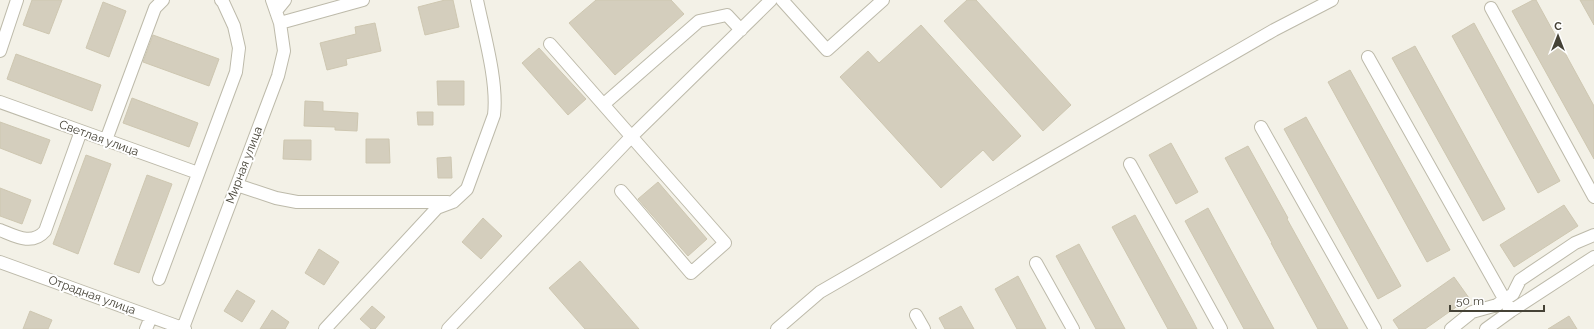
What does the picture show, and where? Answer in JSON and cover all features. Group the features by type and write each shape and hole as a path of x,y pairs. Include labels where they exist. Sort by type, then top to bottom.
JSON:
{"street":[{"path":"0,50 17,0"},
{"path":"106,140 155,8 163,0"},
{"path":"159,279 236,72 239,48 234,26 223,2 220,0"},
{"path":"274,5 285,0"},
{"path":"280,23 363,0"},
{"path":"325,329 437,208 453,202 467,189 494,115 496,104 477,0"},
{"path":"448,329 632,136 771,0"},
{"path":"782,0 827,50 883,0"},
{"path":"777,329 820,292 1274,30 1332,0"},
{"name":"Мирная улица","path":"184,328 278,76 284,51 280,23 274,5"},
{"path":"1491,8 1594,197"},
{"path":"604,104 699,21 727,15 741,30"},
{"path":"550,44 725,243 691,273 621,192"},
{"path":"1368,57 1511,311"},
{"name":"Светлая улица","path":"0,102 198,174"},
{"path":"1261,127 1375,329"},
{"path":"0,230 24,239 32,239 40,236 45,231 81,131"},
{"path":"1130,164 1221,329"},
{"path":"237,185 276,198 297,202 453,202"},
{"path":"1451,329 1472,312 1497,305 1513,294 1520,280 1575,243 1594,236"},
{"path":"1486,329 1594,257"},
{"name":"Отрадная улица","path":"0,262 184,328"},
{"path":"1036,263 1073,329"},
{"path":"146,329 151,316"},
{"path":"916,316 924,329"}],"building":[{"path":"32,0 62,0 49,34 23,25"},
{"path":"445,0 453,0 459,27 425,35 418,7"},
{"path":"596,0 671,0 684,14 615,75 569,23"},
{"path":"967,0 976,0 1071,105 1043,131 944,21"},
{"path":"1533,0 1536,0 1594,106 1594,159 1512,11"},
{"path":"1580,0 1594,0 1594,25"},
{"path":"103,2 126,11 109,57 86,48"},
{"path":"375,23 381,51 346,59 347,65 327,70 320,43 356,34 355,27"},
{"path":"1474,23 1560,181 1538,193 1452,36"},
{"path":"921,25 1021,136 993,161 983,150 941,188 840,77 868,51 879,63"},
{"path":"153,35 219,59 209,86 143,62"},
{"path":"1415,46 1505,209 1483,221 1392,58"},
{"path":"539,48 586,99 568,115 522,63"},
{"path":"16,54 101,85 92,111 7,79"},
{"path":"1350,70 1450,250 1427,262 1328,82"},
{"path":"437,81 464,81 464,105 438,105"},
{"path":"132,98 198,123 189,147 123,123"},
{"path":"305,101 323,102 323,111 358,113 357,131 335,130 335,127 304,126"},
{"path":"417,112 433,112 433,125 418,125"},
{"path":"1306,117 1401,286 1378,299 1284,129"},
{"path":"0,122 50,140 41,164 0,148"},
{"path":"366,139 389,139 390,163 366,163"},
{"path":"284,140 311,140 311,160 283,159"},
{"path":"1171,143 1198,192 1176,204 1149,155"},
{"path":"1248,146 1348,329 1318,329 1271,243 1225,158"},
{"path":"86,155 111,164 78,254 53,244"},
{"path":"451,157 452,178 438,178 437,158"},
{"path":"147,175 172,184 139,273 114,264"},
{"path":"658,182 707,239 688,256 638,199"},
{"path":"0,188 31,200 22,224 0,216"},
{"path":"1564,205 1578,226 1514,267 1500,245"},
{"path":"1208,208 1274,329 1244,329 1185,221"},
{"path":"1135,215 1197,329 1168,329 1112,227"},
{"path":"483,218 502,236 481,259 462,242"},
{"path":"1079,244 1125,329 1096,329 1056,256"},
{"path":"319,249 339,262 324,285 305,273"},
{"path":"580,261 639,329 585,329 549,288"},
{"path":"1018,276 1046,329 1017,329 995,289"},
{"path":"1454,277 1469,298 1425,329 1399,329 1393,320"},
{"path":"237,290 255,301 242,322 224,311"},
{"path":"372,306 385,317 375,329 371,329 360,319"},
{"path":"961,306 974,329 945,329 939,318"},
{"path":"272,310 289,322 285,329 260,329"},
{"path":"30,311 52,320 48,329 23,329"},
{"path":"1569,316 1577,329 1548,329"}]}
